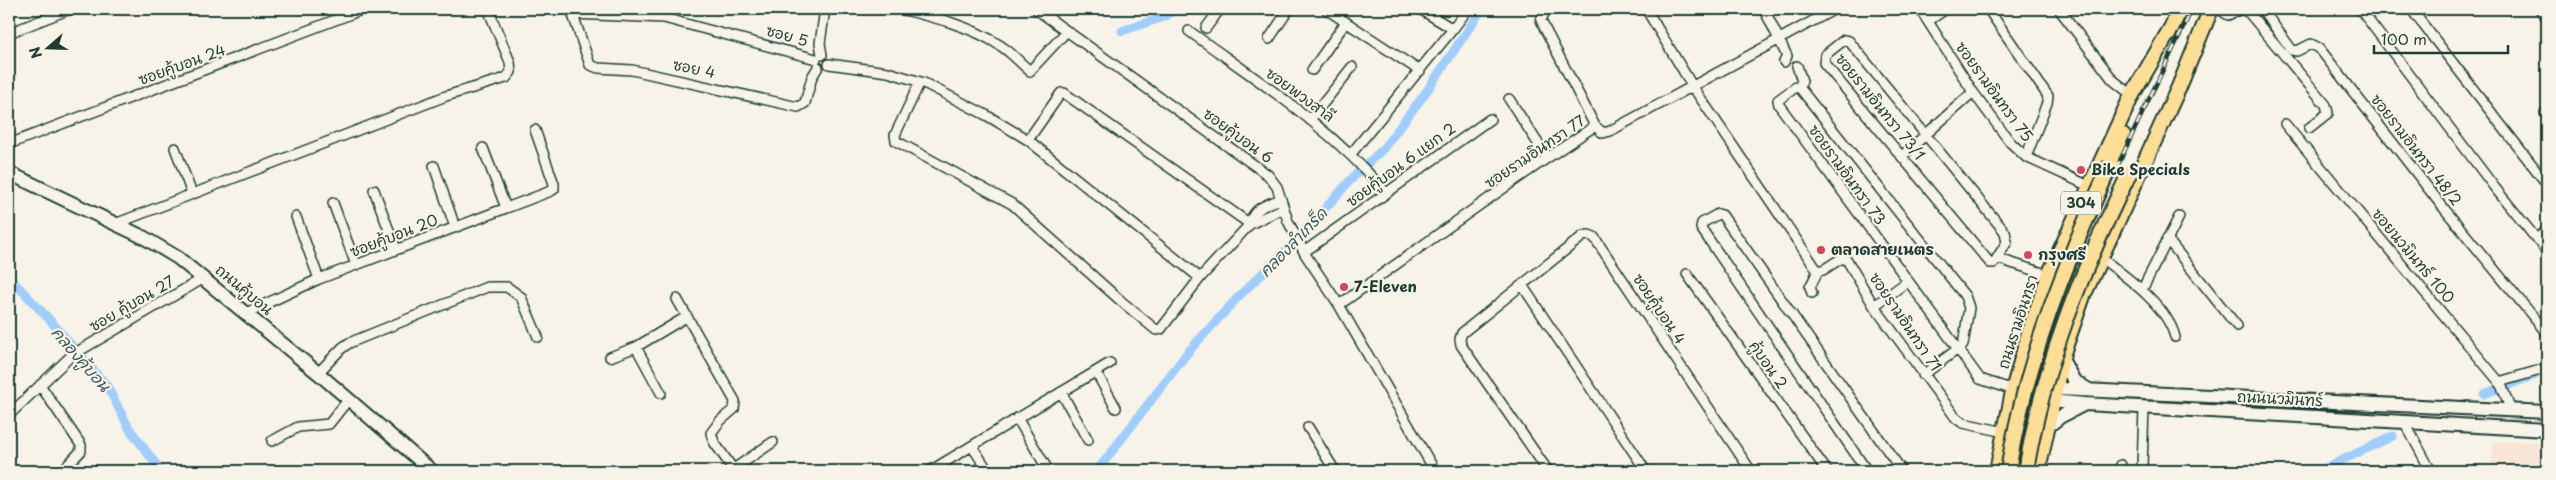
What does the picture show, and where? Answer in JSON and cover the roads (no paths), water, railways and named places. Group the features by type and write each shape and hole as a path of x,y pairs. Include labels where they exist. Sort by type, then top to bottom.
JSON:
{"main road":[{"name":"ถนนรามอินทรา","path":"1997,471 2013,391 2029,333 2049,275 2132,95 2180,9"},
{"name":"304","path":"2038,471 2052,396 2062,356 2100,257 2179,87 2211,9"},
{"name":"ถนนรามอินทรา","path":"2008,471 2019,414 2052,300 2077,236 2170,28"},
{"name":"304","path":"2026,471 2038,415 2060,332 2086,266 2176,76 2200,35"},
{"name":"ถนนคู้บอน","path":"9,173 115,224 171,254 204,278 432,471"},
{"path":"2029,333 2034,346 2039,352 2051,356 2062,356 2074,381 2091,392"},
{"name":"ถนนนวมินทร์","path":"2013,391 2052,396 2085,404 2547,430"},
{"name":"ถนนนวมินทร์","path":"2052,396 2091,392 2547,412"},
{"path":"2046,428 2060,417 2085,404"},
{"path":"2004,436 2026,430 2033,434 2042,449"}],"street":[{"path":"9,32 70,9"},
{"name":"ซอยคู้บอน 24","path":"9,144 364,9"},
{"path":"115,224 446,96 506,78 511,72 510,62 488,9"},
{"path":"825,9 819,60 822,69 829,64 888,72 920,82 954,97 1028,140 1200,278"},
{"path":"900,9 944,20 974,32 1000,45 1030,71 1066,32"},
{"name":"ซอยคู้บอน 6","path":"1036,9 1268,175 1276,187 1288,221 1304,252 1339,304 1435,471"},
{"path":"1206,28 1220,9"},
{"path":"1269,39 1289,9"},
{"path":"1326,9 1420,71"},
{"path":"1420,9 1453,30"},
{"path":"1352,155 1468,9"},
{"path":"1546,9 1541,20 1595,126"},
{"path":"1646,9 1693,87 1818,271 1810,288 1812,293"},
{"path":"1764,9 1787,56 1784,62"},
{"name":"ซอยรามอินทรา 77","path":"1339,304 1547,157 1595,126 1602,132 1610,131 1835,9"},
{"name":"ซอยรามอินทรา 75","path":"1920,9 1973,92 2010,142 2026,157 2089,186"},
{"path":"1928,20 1946,9"},
{"path":"1988,9 2048,96 2026,157"},
{"path":"2058,9 2113,80 2132,95"},
{"path":"2219,9 2228,16 2241,9 2249,13 2326,105 2328,112 2309,128"},
{"name":"ซอยรามอินทรา 48/2","path":"2262,9 2292,50 2297,51 2312,44 2319,48 2442,206 2545,331"},
{"path":"2360,9 2495,188 2547,252"},
{"path":"2411,9 2547,184"},
{"path":"2540,9 2547,18"},
{"name":"ซอย 4","path":"572,12 590,65 598,68 632,70 798,107 805,104 812,77 819,60"},
{"name":"ซอย 5","path":"572,12 664,18 819,60"},
{"path":"1312,70 1346,22"},
{"name":"ซอยพวงสาลี","path":"1189,31 1310,120 1352,155 1386,193"},
{"name":"ซอยรามอินทรา 73/1","path":"1844,40 1849,41 1927,136 2005,232 2007,242 1999,259 1994,263 1990,263 1824,64 1825,55 1844,40"},
{"path":"1797,66 1802,80 1800,87 1965,296 1968,308 1963,345 1923,375"},
{"path":"1310,120 1352,67"},
{"path":"920,82 895,135 896,141 1012,204 1156,330 1161,329 1200,278 1250,224 1282,204"},
{"name":"ซอยรามอินทรา 73","path":"1800,87 1796,86 1777,102 1983,382 2013,391"},
{"path":"1902,156 1927,136 1973,92"},
{"path":"1028,140 1061,93 1064,93 1250,224"},
{"path":"1509,99 1547,157"},
{"name":"ซอยคู้บอน 6 แยก 2","path":"1304,252 1490,119"},
{"name":"ซอยนวมินทร์ 100","path":"2285,124 2500,382 2511,411"},
{"name":"ซอยคู้บอน 20","path":"246,313 319,279 554,189 554,184 535,130"},
{"path":"175,148 192,194"},
{"path":"483,148 506,208"},
{"path":"434,166 455,227"},
{"path":"374,190 396,250"},
{"path":"333,203 356,265"},
{"path":"1867,471 1701,228 1702,223 1718,214 1722,215 1902,471"},
{"path":"296,216 319,279"},
{"path":"2142,290 2179,217"},
{"path":"2537,239 2547,230"},
{"name":"ซอยคู้บอน 4","path":"1548,471 1461,345 1460,339 1462,333 1583,236 1589,234 1594,238 1752,471"},
{"path":"2167,239 2236,326"},
{"path":"2100,257 2142,290 2171,325 2176,337"},
{"name":"ซอยรามอินทรา 71","path":"1818,271 1842,258 1847,260 1874,306 1923,375 1959,421 2004,436"},
{"name":"ซอยรามอินทรา 73/1","path":"1999,259 2049,275"},
{"name":"คู้บอน 2","path":"1687,274 1827,471"},
{"name":"ซอย คู้บอน 27","path":"9,415 72,356 204,278"},
{"path":"1874,306 1908,281"},
{"path":"1522,285 1646,471"},
{"path":"318,373 342,348 350,343 487,287 507,287 521,297 538,337"},
{"path":"677,299 735,401 734,408 720,421 711,433 714,442 732,470 773,442"},
{"path":"610,357 636,347 686,317"},
{"path":"636,347 661,393"},
{"path":"930,471 1110,363"},
{"path":"2500,382 2547,368"},
{"path":"1096,372 1116,408"},
{"path":"40,385 81,445 81,451 62,471"},
{"path":"1061,392 1088,440"},
{"path":"272,441 298,427 329,424 348,400"},
{"path":"2142,467 2144,408"},
{"path":"1017,418 1048,470"},
{"path":"2405,423 2431,471"},
{"path":"1308,427 1335,471"},
{"path":"972,446 988,471"}],"waterway":[{"path":"1122,31 1166,16 1176,9"},
{"name":"คลองลำเกร็ด","path":"1097,471 1188,352 1240,295 1292,245 1357,173 1382,150 1424,95 1482,9"},
{"name":"คลองคู้บอน","path":"9,277 48,318 107,386 129,428 161,471"},
{"path":"2484,394 2535,375"},
{"path":"2319,471 2393,436"}],"railway":[{"path":"2015,471 2028,409 2045,349 2065,291 2087,234 2112,178 2192,9"}],"place":[{"name":"Bike Specials","path":"2081,170"},
{"name":"ตลาดสายเนตร","path":"1821,250"},
{"name":"กรุงศรี","path":"2028,255"},
{"name":"7-Eleven","path":"1344,287"}]}
